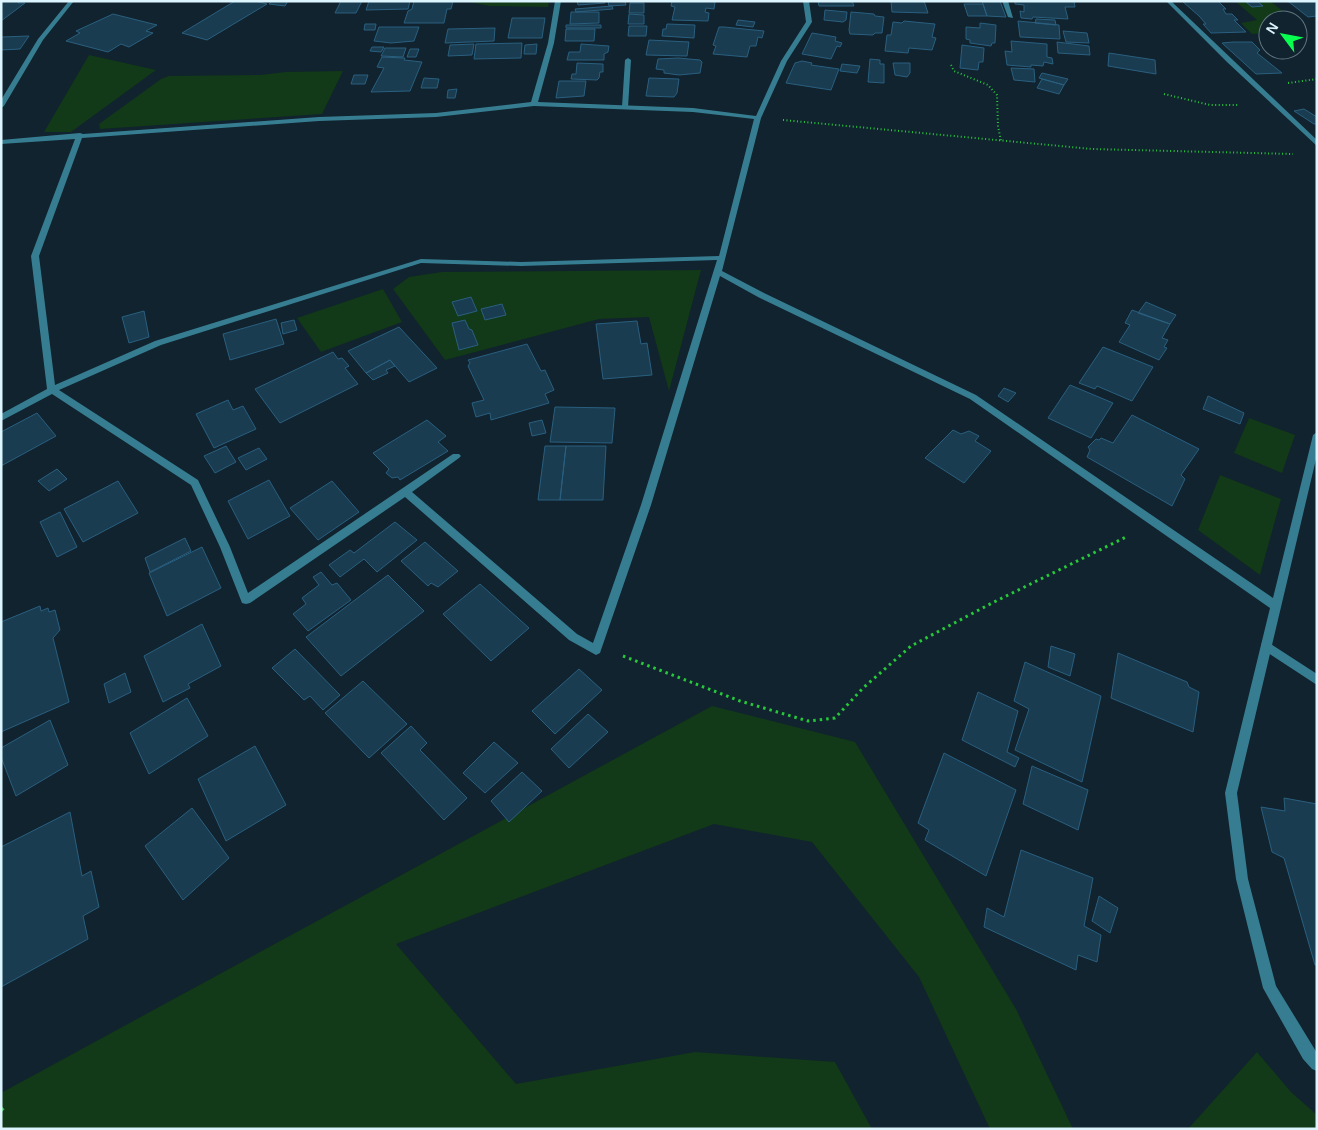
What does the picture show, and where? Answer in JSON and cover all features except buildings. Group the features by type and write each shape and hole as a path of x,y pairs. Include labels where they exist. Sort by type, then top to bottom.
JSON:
{"street":[{"path":"1,106 41,39 72,1"},
{"path":"534,104 551,43 558,1"},
{"path":"405,492 573,637 596,650 646,506 718,272 758,118 784,61 809,22 806,1"},
{"path":"1006,1 1012,18"},
{"path":"1168,1 1317,144"},
{"path":"625,107 628,60"},
{"path":"1,142 319,119 436,115 534,104 693,110 758,118"},
{"path":"80,135 35,256 52,390 195,483 225,547 246,600 456,456"},
{"path":"1,418 52,390 158,343 208,329 421,261 521,264 721,258"},
{"path":"718,272 761,296 972,397 1275,605"},
{"path":"1317,435 1231,793 1242,879 1270,988 1308,1054 1317,1064"},
{"path":"1266,646 1317,680"}],"path":[{"path":"950,65 954,71 988,85 997,95 998,126 1001,140"},
{"path":"1164,94 1210,105 1250,104 1268,99"},
{"path":"758,118 1092,149 1297,154"},
{"path":"598,644 633,661 740,701 808,721 835,718 863,688 911,646 992,603 1156,522"},
{"path":"1,1110 6,1105"}],"green space":[{"path":"465,1 549,1 548,7 489,6"},
{"path":"1235,1 1270,1 1281,10 1258,10 1258,34 1252,34 1241,23 1257,20"},
{"path":"89,55 156,70 71,132 44,132"},
{"path":"343,71 322,114 100,129 99,124 161,79 169,76 260,75 286,72"},
{"path":"701,270 669,391 649,317 599,319 445,360 393,289 409,277 442,272"},
{"path":"383,289 402,322 321,352 297,318"},
{"path":"1249,418 1295,435 1282,473 1234,453"},
{"path":"1220,475 1281,499 1260,575 1198,530"},
{"path":"712,706 855,742 1016,1009 1073,1129 990,1129 919,977 812,842 714,824 396,944 516,1084 695,1052 835,1062 872,1129 1,1129 1,1093"},
{"path":"1257,1052 1291,1092 1317,1115 1317,1129 1188,1129"}]}
